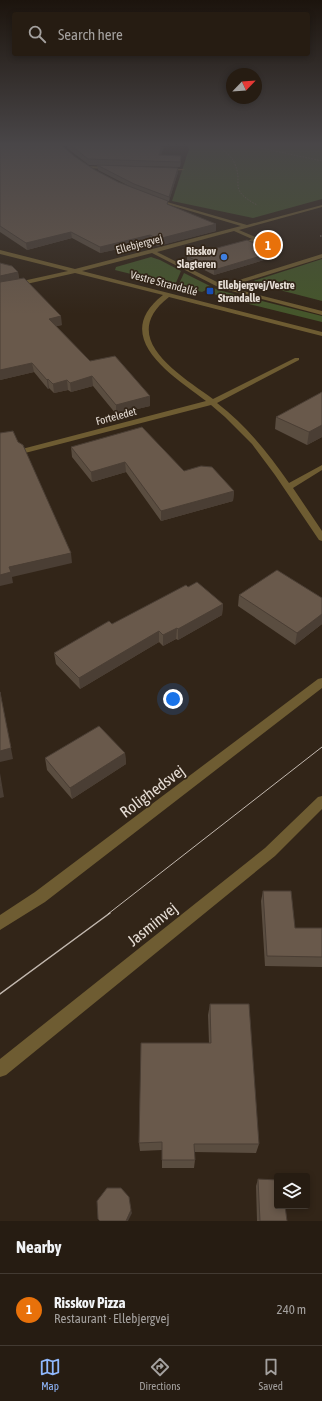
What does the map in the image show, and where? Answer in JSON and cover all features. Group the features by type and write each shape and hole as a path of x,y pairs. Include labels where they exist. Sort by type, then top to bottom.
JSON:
{"street":[{"path":"158,200 246,226"},
{"name":"Ellebjergvej","path":"0,288 77,270 322,206"},
{"path":"234,229 257,239 234,246"},
{"path":"152,250 222,286 322,312"},
{"name":"Vestre Strandallé","path":"0,252 77,270 322,334"},
{"path":"222,286 322,256"},
{"path":"174,262 182,260"},
{"path":"169,294 155,304 147,320 145,332 148,344 155,355 167,367 213,402 248,436 322,538"},
{"name":"Forteledet","path":"25,451 213,402 297,359"},
{"path":"287,488 322,467"},
{"name":"Rolighedsvej","path":"0,923 40,897 322,682"},
{"name":"Jasminvej","path":"0,1069 270,852 322,801"}],"path":[{"path":"248,200 283,216"}],"green space":[{"path":"172,200 318,200 253,218"},
{"path":"151,257 181,271 175,285 115,270 116,267"},
{"path":"322,259 322,301 264,286 253,291 241,287 241,285"},
{"path":"184,273 218,290 322,316 322,322 225,298 214,294 215,292 206,290 202,292 178,286"}],"building":[{"path":"0,200 165,200 168,201 167,204 216,224 158,239 150,235 100,247 71,232 26,243 0,226"},
{"path":"247,240 274,252 214,270 187,256"},
{"path":"0,263 12,266 18,272 0,276"},
{"path":"24,278 61,316 49,319 90,361 115,356 150,396 116,405 92,376 70,383 67,380 53,384 48,379 47,380 32,363 0,370 0,282"},
{"path":"322,392 322,425 309,432 276,417"},
{"path":"142,427 184,471 201,466 212,467 234,491 161,511 125,462 91,472 71,447"},
{"path":"13,431 18,442 23,445 71,553 9,567 11,572 0,575 0,433"},
{"path":"277,570 322,598 322,614 297,633 239,595"},
{"path":"197,582 223,604 178,629 177,628 163,635 159,631 79,678 54,653 109,621 112,624 186,585 188,587"},
{"path":"0,692 11,748 0,751"},
{"path":"99,726 125,753 70,788 45,758"},
{"path":"263,891 291,891 295,928 322,928 322,957 267,956"},
{"path":"210,1004 249,1004 259,1144 194,1144 195,1160 162,1160 162,1142 139,1143 141,1043 211,1043"},
{"path":"258,1179 274,1180 274,1209 285,1209 287,1221 260,1221"},
{"path":"107,1188 121,1188 129,1197 131,1210 126,1221 100,1221 98,1219 97,1201"}],"tram line":[{"path":"108,914 322,747"},
{"path":"0,994 110,913"}],"place":[{"name":"Risskov Pizza","path":"268,245"},
{"name":"Risskov Slagteren","path":"224,257"},
{"name":"Ellebjergvej/Vestre Strandalle","path":"210,291"}]}
